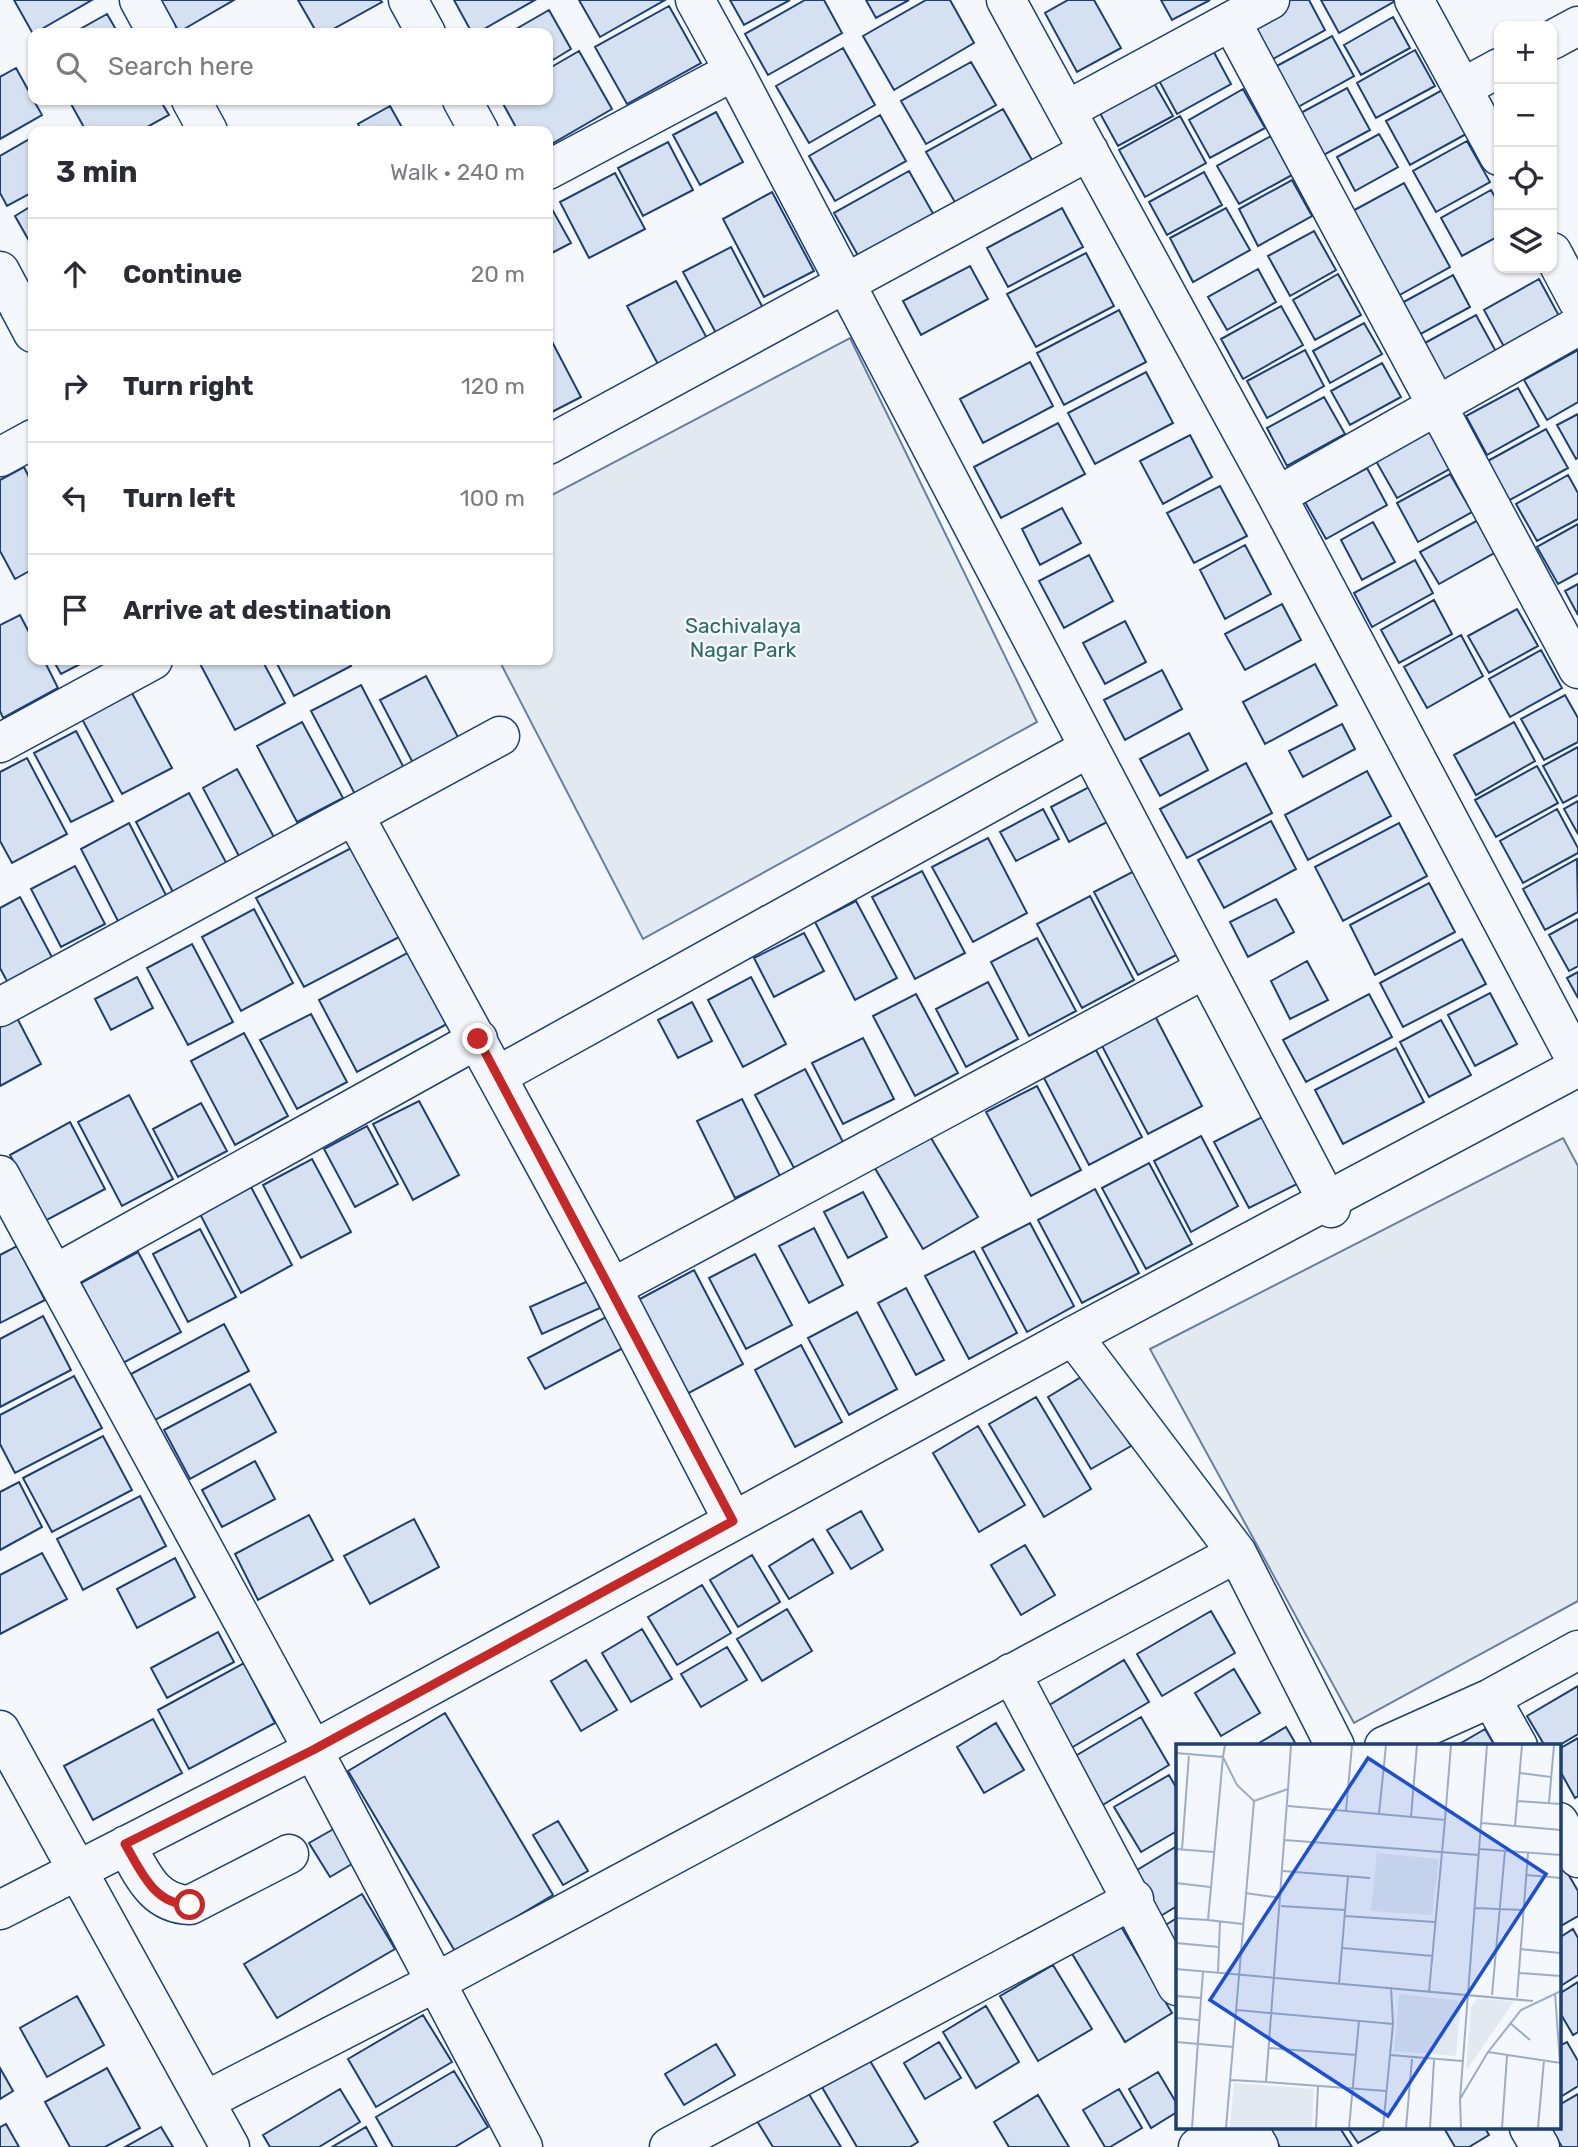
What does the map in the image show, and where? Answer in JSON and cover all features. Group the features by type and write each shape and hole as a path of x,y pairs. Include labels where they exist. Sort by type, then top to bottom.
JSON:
{"street":[{"path":"139,0 154,28"},
{"path":"408,0 423,28"},
{"path":"695,0 1087,749 1329,1204"},
{"path":"0,1910 313,1750 1073,1336 1329,1204 1578,1065 1277,496 1006,0"},
{"path":"1067,110 1270,0"},
{"path":"1413,0 1494,147"},
{"path":"1231,21 1578,669"},
{"path":"1557,37 1578,26"},
{"path":"553,167 733,71"},
{"path":"1462,88 1494,71"},
{"path":"194,105 205,126"},
{"path":"465,105 476,126"},
{"path":"553,442 1089,151"},
{"path":"1557,262 1578,301"},
{"path":"0,271 28,324"},
{"path":"1277,496 1578,326"},
{"path":"0,457 28,442"},
{"path":"0,743 144,665"},
{"path":"0,1007 500,736"},
{"path":"497,1076 1087,749"},
{"path":"354,815 612,1288 733,1521"},
{"path":"612,1288 1205,969"},
{"path":"55,1274 478,1039"},
{"path":"0,1175 13,1227 55,1274 313,1750 523,2147"},
{"path":"1073,1336 1237,1553 1334,1744"},
{"path":"205,2101 436,1982 1237,1553"},
{"path":"1388,1744 1491,1698 1578,1650"},
{"path":"1011,1673 1176,1984"},
{"path":"1491,1698 1517,1744"},
{"path":"0,1731 230,2147"},
{"path":"1560,1824 1578,1858"},
{"path":"125,1844 158,1895 173,1905 190,1905 289,1854"},
{"path":"669,2147 1133,1899"},
{"path":"1198,2147 1230,2130"},
{"path":"1249,2130 1259,2147"},
{"path":"1530,2130 1539,2147"}],"green space":[{"name":"Sachivalaya Nagar Park","path":"850,338 1037,722 643,939 502,665 553,665 553,494"},
{"path":"1563,1138 1578,1166 1578,1601 1354,1723 1150,1349"}],"building":[{"path":"14,0 92,0 43,28 30,28"},
{"path":"161,0 234,0 186,28 177,28"},
{"path":"298,0 382,2 335,28 314,28"},
{"path":"454,0 535,0 486,28 469,28"},
{"path":"579,0 665,0 600,37"},
{"path":"730,0 790,0 744,25"},
{"path":"805,0 824,0 842,33 768,75 745,34"},
{"path":"866,0 909,0 876,18"},
{"path":"926,0 950,0 974,43 894,90 863,36"},
{"path":"1068,0 1094,0 1121,48 1077,72 1045,13"},
{"path":"1161,0 1210,0 1172,20"},
{"path":"1290,0 1309,0 1325,30 1273,59 1252,21"},
{"path":"1321,0 1397,0 1339,33"},
{"path":"669,6 701,63 627,104 595,47"},
{"path":"549,10 571,49 553,60 553,28 518,28"},
{"path":"107,14 115,28 82,28"},
{"path":"1393,17 1410,48 1361,75 1344,45"},
{"path":"1332,36 1354,76 1298,107 1275,67"},
{"path":"1210,45 1231,84 1177,114 1156,75"},
{"path":"843,48 875,105 809,143 776,86"},
{"path":"1415,50 1435,86 1376,118 1357,83"},
{"path":"579,51 612,109 553,143 553,126 515,126 504,105 553,105 553,66"},
{"path":"971,62 996,105 926,144 901,101"},
{"path":"16,68 28,90 28,105 36,105 42,115 0,139 0,77"},
{"path":"1150,76 1173,116 1118,146 1096,106"},
{"path":"1347,88 1370,130 1320,157 1297,115"},
{"path":"1243,89 1265,128 1210,158 1189,120"},
{"path":"1444,89 1468,133 1410,165 1386,121"},
{"path":"72,105 163,105 169,115 149,126 83,126"},
{"path":"390,106 401,126 359,126 358,124"},
{"path":"1003,109 1032,160 956,204 926,152"},
{"path":"716,112 743,162 700,185 673,135"},
{"path":"880,115 906,161 835,201 809,156"},
{"path":"1180,116 1206,163 1145,197 1119,150"},
{"path":"1379,134 1398,167 1355,191 1337,157"},
{"path":"1271,136 1292,175 1239,204 1217,166"},
{"path":"28,140 28,195 7,206 0,193 0,156"},
{"path":"1467,141 1490,182 1436,212 1413,171"},
{"path":"668,142 693,190 643,216 618,168"},
{"path":"909,171 935,217 860,259 834,213"},
{"path":"1204,172 1222,205 1167,235 1149,202"},
{"path":"615,173 645,229 589,258 560,202"},
{"path":"1292,180 1312,216 1258,246 1239,209"},
{"path":"1404,183 1450,267 1396,297 1349,213"},
{"path":"1491,190 1494,195 1494,239 1462,256 1441,218"},
{"path":"772,192 814,271 764,297 723,219"},
{"path":"28,208 28,239 15,216"},
{"path":"1062,208 1083,247 1008,287 987,248"},
{"path":"1226,208 1250,250 1193,282 1170,238"},
{"path":"553,211 571,243 553,252"},
{"path":"1314,231 1336,270 1290,296 1268,256"},
{"path":"731,247 763,308 716,333 683,272"},
{"path":"1086,253 1114,306 1036,347 1007,294"},
{"path":"970,266 988,299 921,335 903,301"},
{"path":"1258,269 1276,302 1227,330 1208,297"},
{"path":"1338,274 1361,315 1315,340 1293,300"},
{"path":"1453,275 1470,307 1417,336 1400,304"},
{"path":"1539,279 1564,325 1509,356 1484,310"},
{"path":"676,281 709,342 660,368 627,306"},
{"path":"1281,306 1303,345 1243,379 1221,339"},
{"path":"1119,310 1146,362 1064,405 1037,353"},
{"path":"1476,315 1499,357 1447,387 1423,344"},
{"path":"1364,323 1382,354 1330,383 1313,351"},
{"path":"553,344 581,397 553,411"},
{"path":"1305,350 1324,386 1267,418 1247,381"},
{"path":"1578,350 1578,402 1547,420 1524,380"},
{"path":"1030,362 1053,406 983,443 960,399"},
{"path":"1382,363 1401,397 1350,425 1331,391"},
{"path":"1146,372 1173,423 1095,464 1068,413"},
{"path":"1518,388 1539,426 1487,455 1466,416"},
{"path":"1324,397 1345,434 1287,466 1267,428"},
{"path":"1578,414 1578,458 1576,459 1557,425"},
{"path":"1058,423 1085,474 1001,518 974,467"},
{"path":"1429,423 1453,467 1397,498 1372,454"},
{"path":"1546,429 1568,468 1508,501 1486,462"},
{"path":"1190,435 1212,477 1163,504 1140,461"},
{"path":"24,467 28,475 28,572 15,579 0,551 0,480"},
{"path":"1367,468 1387,505 1326,539 1305,502"},
{"path":"1450,474 1472,512 1418,542 1397,503"},
{"path":"1568,475 1578,493 1578,519 1537,541 1516,504"},
{"path":"1220,486 1247,536 1194,563 1167,513"},
{"path":"1062,508 1081,543 1040,565 1022,529"},
{"path":"1478,520 1496,552 1439,584 1420,552"},
{"path":"1373,522 1395,562 1362,580 1341,540"},
{"path":"1578,524 1578,573 1558,584 1537,547"},
{"path":"1245,545 1271,594 1225,619 1200,570"},
{"path":"1089,555 1113,601 1064,628 1039,581"},
{"path":"1415,560 1433,593 1372,627 1354,593"},
{"path":"1578,584 1578,615 1565,591"},
{"path":"1434,600 1452,634 1399,663 1381,630"},
{"path":"1282,604 1301,640 1245,670 1225,634"},
{"path":"1517,609 1538,646 1489,673 1468,636"},
{"path":"20,615 28,630 28,665 46,665 58,688 3,718 0,711 0,625"},
{"path":"1125,621 1146,662 1105,684 1083,643"},
{"path":"1461,635 1483,676 1427,708 1404,667"},
{"path":"1541,650 1562,688 1510,717 1489,679"},
{"path":"1315,664 1337,705 1265,744 1243,702"},
{"path":"56,665 78,665 61,674"},
{"path":"201,665 265,665 285,703 235,730"},
{"path":"278,665 350,665 351,666 294,696"},
{"path":"1162,670 1182,709 1125,740 1104,700"},
{"path":"426,676 459,739 413,763 380,700"},
{"path":"361,685 405,770 356,796 311,711"},
{"path":"132,693 172,768 122,794 82,719"},
{"path":"1565,695 1578,718 1578,742 1544,760 1521,719"},
{"path":"302,722 343,798 297,822 257,746"},
{"path":"1514,722 1535,761 1476,795 1454,755"},
{"path":"1342,724 1355,749 1303,777 1289,751"},
{"path":"76,731 113,801 71,822 34,753"},
{"path":"1189,733 1208,770 1160,796 1140,759"},
{"path":"1578,747 1578,795 1563,803 1543,766"},
{"path":"27,758 67,834 12,863 0,841 0,772"},
{"path":"1246,763 1272,813 1187,858 1160,809"},
{"path":"1537,766 1558,803 1496,837 1475,800"},
{"path":"237,769 275,839 240,858 203,788"},
{"path":"1367,771 1391,816 1308,860 1285,815"},
{"path":"1089,787 1107,822 1069,842 1051,807"},
{"path":"189,793 229,868 175,896 136,822"},
{"path":"1578,801 1578,834 1564,809"},
{"path":"1043,809 1059,839 1016,861 1000,832"},
{"path":"1557,809 1578,848 1578,853 1523,883 1500,841"},
{"path":"1271,821 1296,869 1224,908 1198,860"},
{"path":"129,823 167,897 119,923 81,849"},
{"path":"1399,823 1427,876 1343,921 1315,867"},
{"path":"988,838 1027,913 973,942 932,867"},
{"path":"353,847 401,936 304,987 256,898"},
{"path":"1577,859 1578,912 1545,930 1523,889"},
{"path":"75,866 105,924 61,947 31,889"},
{"path":"1138,869 1182,952 1138,975 1094,892"},
{"path":"922,871 965,953 915,979 872,897"},
{"path":"1429,883 1455,932 1375,975 1350,925"},
{"path":"1090,896 1134,980 1082,1008 1037,924"},
{"path":"20,897 53,959 8,983 0,968 0,908"},
{"path":"1276,899 1294,932 1248,957 1230,922"},
{"path":"856,901 897,978 855,1000 815,922"},
{"path":"254,909 293,983 241,1011 202,937"},
{"path":"1578,919 1578,966 1569,971 1549,935"},
{"path":"804,933 824,971 774,997 754,958"},
{"path":"1037,938 1076,1011 1029,1036 991,962"},
{"path":"1462,939 1486,984 1403,1027 1380,983"},
{"path":"192,944 233,1022 188,1045 147,968"},
{"path":"409,952 447,1024 357,1072 319,1000"},
{"path":"1307,961 1328,1000 1290,1019 1271,981"},
{"path":"1578,972 1578,998 1567,978"},
{"path":"137,977 153,1008 111,1030 95,999"},
{"path":"751,977 786,1044 743,1067 708,1000"},
{"path":"988,982 1018,1039 966,1067 936,1009"},
{"path":"1490,993 1517,1044 1475,1066 1448,1015"},
{"path":"916,994 958,1073 915,1096 873,1016"},
{"path":"1369,994 1392,1037 1306,1082 1283,1040"},
{"path":"692,1002 712,1041 678,1058 658,1020"},
{"path":"311,1014 347,1082 297,1109 260,1040"},
{"path":"16,1016 41,1064 0,1086 0,1025"},
{"path":"1155,1016 1202,1106 1148,1134 1101,1044"},
{"path":"1441,1020 1471,1075 1429,1097 1400,1042"},
{"path":"244,1033 288,1116 235,1145 191,1061"},
{"path":"863,1038 894,1099 843,1124 812,1063"},
{"path":"1396,1048 1424,1102 1343,1144 1315,1090"},
{"path":"1096,1050 1142,1137 1089,1165 1044,1078"},
{"path":"805,1069 843,1142 794,1168 755,1095"},
{"path":"1037,1086 1081,1170 1031,1196 986,1112"},
{"path":"129,1095 173,1179 122,1206 78,1122"},
{"path":"742,1099 780,1176 735,1198 697,1121"},
{"path":"419,1101 459,1175 413,1200 373,1124"},
{"path":"201,1103 227,1151 178,1177 153,1129"},
{"path":"1262,1117 1297,1184 1249,1208 1214,1142"},
{"path":"70,1122 105,1189 45,1221 10,1155"},
{"path":"367,1126 398,1184 355,1207 324,1149"},
{"path":"928,1133 978,1217 923,1249 873,1165"},
{"path":"1201,1136 1238,1206 1191,1232 1154,1161"},
{"path":"312,1159 351,1232 301,1258 263,1185"},
{"path":"1149,1163 1192,1244 1146,1269 1102,1188"},
{"path":"251,1187 292,1265 241,1293 200,1214"},
{"path":"1095,1189 1139,1273 1082,1303 1038,1220"},
{"path":"863,1192 887,1237 848,1258 824,1212"},
{"path":"1030,1223 1074,1306 1027,1332 982,1248"},
{"path":"814,1228 843,1285 809,1303 779,1246"},
{"path":"200,1229 236,1297 188,1322 153,1254"},
{"path":"17,1246 45,1300 0,1323 0,1255"},
{"path":"974,1251 1017,1333 969,1359 925,1276"},
{"path":"138,1252 181,1332 123,1363 81,1283"},
{"path":"755,1254 792,1325 746,1349 709,1278"},
{"path":"694,1270 743,1364 687,1394 638,1300"},
{"path":"588,1281 600,1308 542,1334 530,1307"},
{"path":"906,1288 944,1360 916,1375 878,1303"},
{"path":"857,1312 897,1389 849,1415 808,1338"},
{"path":"43,1316 71,1370 0,1407 0,1339"},
{"path":"608,1316 625,1347 545,1389 528,1358"},
{"path":"224,1324 249,1371 155,1420 131,1374"},
{"path":"801,1345 842,1422 795,1447 755,1370"},
{"path":"1088,1373 1131,1446 1091,1469 1048,1397"},
{"path":"74,1376 102,1428 15,1473 0,1444 0,1415"},
{"path":"250,1384 276,1432 190,1479 164,1430"},
{"path":"1036,1397 1091,1489 1044,1517 989,1424"},
{"path":"978,1426 1025,1505 979,1532 933,1453"},
{"path":"103,1436 132,1490 52,1532 23,1478"},
{"path":"255,1461 275,1499 222,1527 202,1490"},
{"path":"19,1482 42,1527 0,1550 0,1492"},
{"path":"140,1496 166,1546 83,1590 57,1539"},
{"path":"861,1511 883,1550 851,1569 827,1530"},
{"path":"309,1515 333,1560 258,1600 235,1554"},
{"path":"414,1519 439,1567 370,1604 344,1556"},
{"path":"813,1539 833,1573 789,1599 769,1566"},
{"path":"1025,1545 1055,1595 1021,1615 991,1565"},
{"path":"42,1553 67,1599 0,1634 0,1575"},
{"path":"752,1555 780,1602 738,1627 710,1580"},
{"path":"175,1558 195,1597 137,1628 117,1589"},
{"path":"702,1585 731,1633 677,1665 648,1617"},
{"path":"787,1609 812,1651 762,1681 737,1639"},
{"path":"1211,1611 1235,1653 1162,1696 1137,1654"},
{"path":"642,1629 672,1679 631,1702 602,1653"},
{"path":"218,1632 234,1662 167,1698 151,1668"},
{"path":"727,1647 747,1680 701,1707 681,1674"},
{"path":"586,1660 617,1710 581,1731 551,1681"},
{"path":"1124,1660 1149,1702 1066,1751 1041,1710"},
{"path":"244,1663 275,1723 189,1769 158,1710"},
{"path":"1234,1669 1260,1713 1221,1736 1195,1693"},
{"path":"1578,1686 1578,1734 1560,1745 1544,1744 1527,1716"},
{"path":"445,1713 553,1895 456,1953 348,1771"},
{"path":"1141,1717 1169,1765 1101,1806 1072,1758"},
{"path":"153,1719 182,1773 93,1820 64,1766"},
{"path":"996,1723 1024,1770 984,1793 957,1747"},
{"path":"1286,1727 1296,1744 1257,1744"},
{"path":"1485,1729 1494,1744 1459,1744"},
{"path":"1578,1738 1578,1796 1575,1798 1560,1771 1560,1748"},
{"path":"1169,1775 1176,1787 1176,1832 1141,1852 1114,1807"},
{"path":"558,1821 588,1871 563,1885 533,1835"},
{"path":"337,1827 357,1861 330,1877 309,1843"},
{"path":"1176,1847 1176,1907 1159,1917 1132,1873"},
{"path":"1564,1867 1578,1891 1578,1916 1560,1926 1560,1869"},
{"path":"362,1894 395,1949 277,2018 244,1964"},
{"path":"1176,1919 1176,1947 1164,1926"},
{"path":"1119,1923 1172,2013 1125,2042 1071,1952"},
{"path":"1573,1929 1578,1938 1578,1975 1560,1986 1560,1937"},
{"path":"1053,1965 1092,2029 1038,2061 1000,1996"},
{"path":"1578,1982 1578,2032 1573,2035 1560,2013 1560,1993"},
{"path":"77,1996 104,2045 47,2077 20,2028"},
{"path":"986,2006 1019,2062 976,2088 943,2032"},
{"path":"423,2015 452,2062 376,2107 348,2059"},
{"path":"939,2042 961,2078 925,2099 904,2063"},
{"path":"1567,2042 1578,2061 1578,2086 1560,2097 1560,2046"},
{"path":"716,2044 735,2075 684,2105 665,2074"},
{"path":"866,2054 918,2142 910,2147 857,2147 819,2082"},
{"path":"0,2068 13,2091 0,2099"},
{"path":"107,2068 140,2128 105,2147 70,2147 45,2102"},
{"path":"454,2071 488,2127 455,2147 393,2147 376,2117"},
{"path":"1158,2072 1176,2102 1176,2113 1151,2128 1129,2089"},
{"path":"340,2089 360,2122 319,2147 270,2147 263,2135"},
{"path":"1119,2089 1142,2128 1110,2147 1105,2147 1083,2110"},
{"path":"807,2091 841,2147 773,2147 757,2121"},
{"path":"1578,2094 1578,2147 1562,2147 1552,2130 1560,2130 1560,2104"},
{"path":"1038,2095 1069,2147 1009,2147 994,2122"},
{"path":"6,2124 19,2147 0,2147 0,2127"},
{"path":"161,2127 173,2147 125,2147"},
{"path":"366,2127 377,2147 332,2147"},
{"path":"1269,2130 1341,2130 1352,2147 1280,2147"},
{"path":"1349,2130 1381,2130 1358,2143"},
{"path":"1445,2130 1486,2130 1489,2135 1469,2147 1455,2147"}],"route":[{"path":"190,1905 173,1905 158,1895 125,1844 313,1750 733,1521 478,1039"}]}
